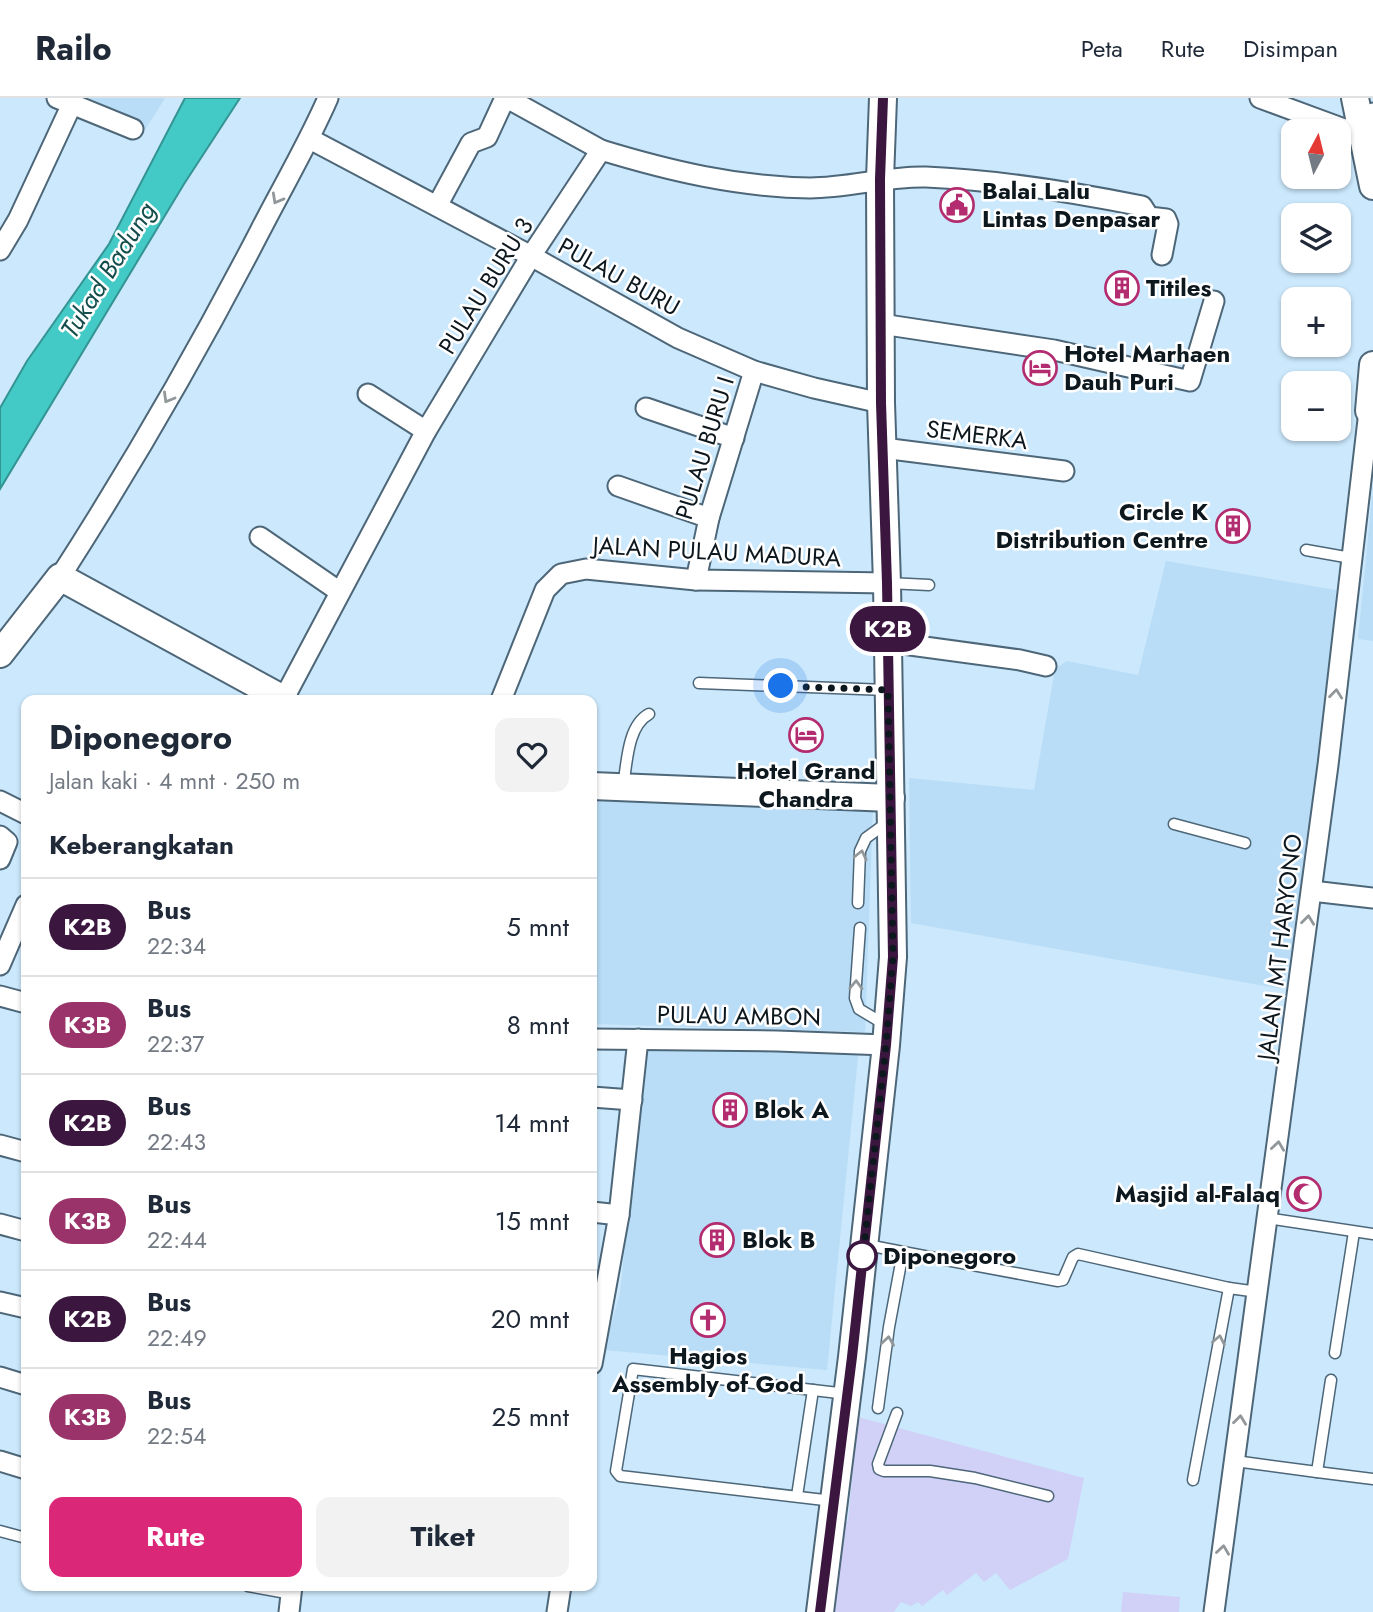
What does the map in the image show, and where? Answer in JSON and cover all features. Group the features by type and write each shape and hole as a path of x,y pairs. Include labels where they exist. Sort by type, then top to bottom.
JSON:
{"main road":[{"path":"820,1612 864,1244 893,957 887,583 881,403 880,179 883,98"},
{"path":"1355,98 1368,124 1373,186"},
{"path":"1371,412 1373,365"},
{"path":"0,654 60,577 275,695"},
{"path":"597,786 891,808"}],"street":[{"path":"60,577 127,470 237,276 310,139 328,98"},
{"path":"437,206 471,144 487,137 506,98 601,150 719,181 810,188 880,179 925,177 1010,186 1142,206 1146,209 1146,216 1168,221 1162,255"},
{"path":"1260,98 1368,124"},
{"path":"0,250 18,220 65,101 133,129"},
{"name":"PULAU BURU","path":"310,139 531,256 678,338 754,371 881,403"},
{"name":"PULAU BURU 3","path":"287,695 426,431 531,256 601,150"},
{"path":"881,324 1054,350 1191,381 1214,302"},
{"name":"PULAU BURU I","path":"696,580 709,518 754,371"},
{"path":"368,394 426,431"},
{"path":"646,408 734,438"},
{"name":"JALAN MT HARYONO","path":"1214,1612 1312,891 1371,412"},
{"name":"SEMERKA","path":"883,448 1064,471"},
{"path":"618,486 709,518"},
{"path":"260,537 341,592"},
{"name":"JALAN PULAU MADURA","path":"503,695 545,590 561,574 586,569 696,580 887,583"},
{"path":"888,642 1020,660 1045,666"},
{"path":"0,801 21,812"},
{"path":"0,836 7,842 0,859"},
{"path":"1312,891 1373,898"},
{"path":"0,965 21,917"},
{"path":"0,996 21,1002"},
{"name":"PULAU AMBON","path":"597,1039 886,1036"},
{"path":"597,1336 619,1215 639,1039"},
{"path":"597,1097 632,1100"},
{"path":"0,1145 21,1151"},
{"path":"597,1213 619,1215"},
{"path":"0,1224 21,1230"},
{"path":"0,1302 21,1307"},
{"path":"0,1377 21,1383"},
{"path":"0,1461 21,1467"},
{"path":"557,1612 560,1591"}],"lane":[{"path":"1306,550 1351,558"},
{"path":"887,583 929,585"},
{"path":"699,683 888,690"},
{"path":"622,787 634,729 640,719 649,714"},
{"path":"858,904 860,851 866,838 891,808"},
{"path":"1174,824 1245,843"},
{"path":"860,928 855,998 859,1009 886,1036"},
{"path":"1267,1219 1373,1234"},
{"path":"1335,1353 1354,1232"},
{"path":"864,1244 1058,1281 1063,1280 1073,1257 1078,1254 1258,1292"},
{"path":"878,1409 903,1252"},
{"path":"1193,1480 1229,1288"},
{"path":"835,1501 618,1476 616,1471 631,1370 638,1368 847,1394"},
{"path":"1317,1472 1331,1380"},
{"path":"797,1496 813,1390"},
{"path":"897,1413 878,1464 879,1469 930,1471 975,1478 1048,1496"},
{"path":"1236,1461 1373,1479"},
{"path":"0,1531 21,1537"},
{"path":"268,1591 291,1597"}],"shaded area":[{"path":"72,98 165,98 145,130"},
{"path":"1373,486 1373,641 1358,639"},
{"path":"1166,561 1336,590 1311,875 1282,989 911,923 909,778 1034,790 1055,669 1067,661 1138,675"},
{"path":"597,795 873,808 865,1032 597,1024"},
{"path":"646,1038 859,1047 827,1370 604,1350 620,1293"},
{"path":"858,1417 1084,1478 1068,1559 1010,1590 996,1573 984,1582 976,1573 947,1595 943,1590 922,1606 918,1602 911,1606 901,1602 894,1612 828,1612 815,1598 809,1583 837,1522 848,1521"},
{"path":"1123,1592 1180,1597 1179,1612 1121,1612"}],"water":[{"name":"Tukad Badung","path":"185,98 240,98 184,184 0,489 0,408 27,361 109,244"}],"bus line":[{"name":"K2B","path":"820,1612 852,1357 893,957 887,583 881,403 880,127 883,98"}],"place":[{"name":"Balai Lalu Lintas Denpasar","path":"957,205"},
{"name":"Titiles","path":"1122,288"},
{"name":"Hotel Marhaen Dauh Puri","path":"1040,368"},
{"name":"Circle K Distribution Centre","path":"1233,526"},
{"name":"Hotel Grand Chandra","path":"806,735"},
{"name":"Blok A","path":"730,1110"},
{"name":"Masjid al-Falaq","path":"1304,1194"},
{"name":"Blok B","path":"717,1240"},
{"name":"Diponegoro","path":"862,1256"},
{"name":"Hagios Assembly of God","path":"708,1320"}],"route":[{"path":"781,686 888,690 893,957 862,1265 862,1256"}]}
